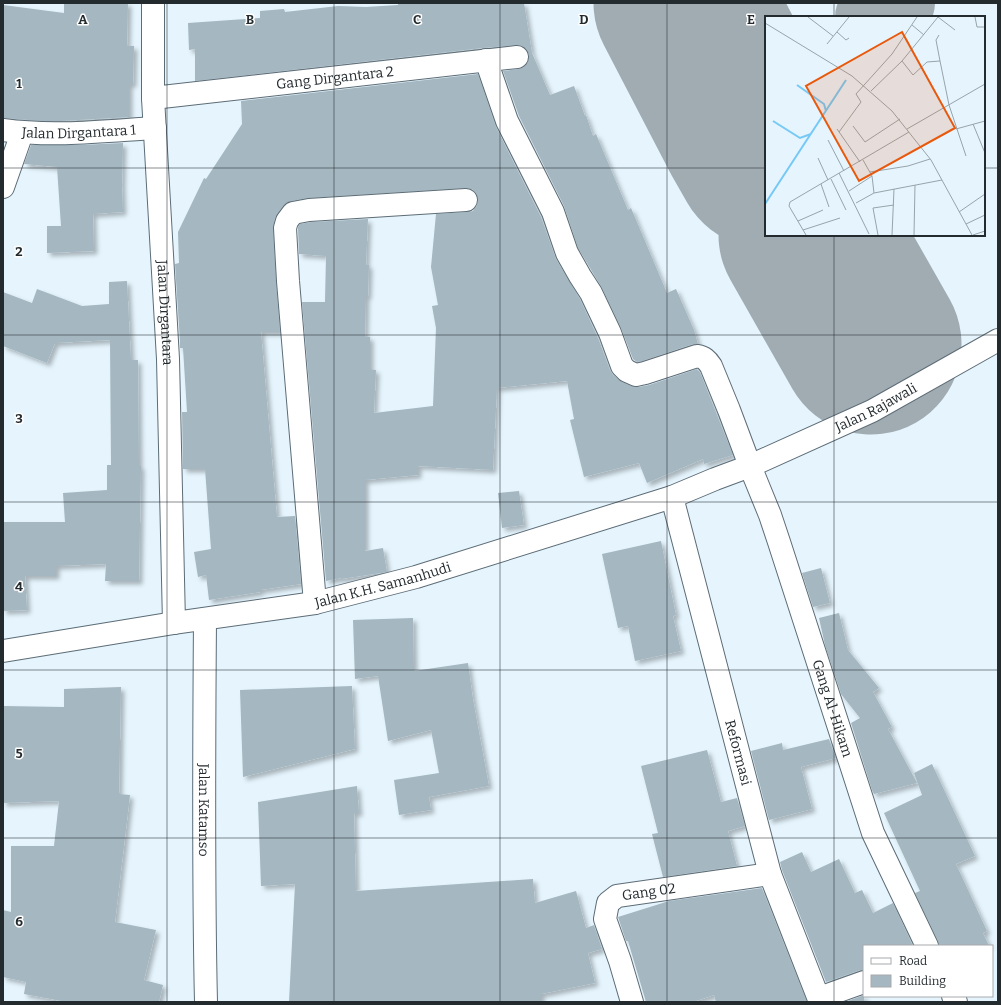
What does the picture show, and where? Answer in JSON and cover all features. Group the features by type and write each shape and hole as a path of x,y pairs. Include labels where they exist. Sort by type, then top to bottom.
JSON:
{"street":[{"name":"Jalan Dirgantara","path":"153,3 153,98 168,359 174,623"},
{"name":"Gang Dirgantara 2","path":"153,98 517,57"},
{"name":"Gang Al-Hikam","path":"486,60 507,121 553,212 567,253 591,292 610,333 622,366 627,371 636,375 697,356 703,357 711,366 730,410 750,466 770,515 874,832 928,945"},
{"name":"Jalan Dirgantara 1","path":"13,132 66,133 155,128"},
{"path":"3,187 13,132"},
{"path":"315,603 288,281 285,228 287,221 293,213 309,210 466,200"},
{"name":"Jalan Rajawali","path":"750,466 872,411 998,340"},
{"name":"Jalan K.H. Samanhudi","path":"3,650 174,623 315,603 416,577 672,497 750,466"},
{"name":"Reformasi","path":"672,497 770,874 819,1000"},
{"name":"Jalan Katamso","path":"205,619 203,824 206,1002"},
{"name":"Gang 02","path":"632,1002 620,961 605,919 608,903 618,896 770,874"},
{"path":"819,1000 863,982"}],"building":[{"path":"64,3 128,3 127,46 134,46 133,84 129,84 129,117 60,121 3,118 3,5 64,13"},
{"path":"398,3 524,3 532,53 550,95 574,86 593,136 596,134 628,210 631,208 667,293 676,289 694,330 698,344 693,344 642,361 637,362 633,359 621,328 602,288 578,248 564,206 519,116 503,71 519,69 524,67 528,62 529,55 527,50 522,46 516,45 482,48 195,81 195,49 189,50 188,23 260,18 260,11 284,9 285,12 338,6 366,7 398,5"},
{"path":"478,74 496,127 541,217 556,259 580,299 613,375 622,382 631,386 639,387 697,369 700,372 733,455 704,464 703,459 647,483 639,463 584,477 570,420 574,419 567,381 497,388 493,470 418,466 418,475 365,480 365,551 383,548 387,572 326,581 302,302 325,302 326,256 299,254 298,227 300,224 311,222 368,219 366,265 369,265 368,296 366,296 365,337 370,337 370,369 376,370 374,413 433,406 436,328 432,306 438,305 431,267 436,214 473,211 477,205 478,199 476,193 472,189 465,188 308,198 291,201 283,206 277,214 273,228 280,332 261,332 277,517 295,516 301,584 209,600 206,575 198,577 194,552 211,549 205,469 183,469 182,412 187,412 183,348 180,348 175,264 179,263 178,232 204,178 206,179 242,124 241,101"},
{"path":"123,143 123,212 93,214 94,251 47,253 47,226 61,226 57,167 24,164 31,145"},
{"path":"127,281 131,360 138,360 139,466 141,466 139,581 105,581 106,564 56,566 56,576 25,576 27,610 3,611 3,522 65,522 63,493 107,490 107,465 111,465 110,340 55,343 47,363 3,346 3,292 32,303 37,289 82,306 109,304 109,282"},
{"path":"519,491 524,525 502,528 498,493"},
{"path":"661,541 676,615 673,616 681,651 635,661 628,626 618,628 602,554"},
{"path":"821,568 830,603 813,607 802,573"},
{"path":"839,613 848,650 879,688 873,692 892,727 888,729 917,783 874,794 872,790 851,723 860,718 841,694 825,645 819,618"},
{"path":"413,618 414,671 468,663 489,786 429,797 431,810 399,815 394,780 439,773 431,730 388,741 378,676 355,679 353,620"},
{"path":"352,686 355,749 243,777 240,690"},
{"path":"121,687 119,794 130,795 115,922 156,930 144,980 163,985 159,1002 67,1002 24,994 26,982 3,977 3,910 11,912 11,846 54,846 59,801 3,803 3,706 64,707 64,689"},
{"path":"829,739 836,758 801,767 812,809 769,820 751,751 782,743 783,750"},
{"path":"707,750 721,802 737,798 745,826 728,831 737,866 663,877 652,834 658,833 641,766"},
{"path":"932,764 975,856 956,864 987,931 983,933 989,945 939,945 915,893 920,891 884,813 922,795 914,773"},
{"path":"357,786 359,813 354,813 356,891 533,879 535,903 576,891 586,928 594,925 602,949 588,953 595,983 541,994 541,1002 289,1002 295,884 261,886 258,802"},
{"path":"802,852 811,872 839,859 855,893 862,890 873,913 893,903 913,945 863,945 863,970 826,982 780,862"},
{"path":"762,888 807,1002 716,1002 714,995 693,1002 646,1002 628,941 626,941 618,917 669,901"},
{"path":"863,995 864,997 864,1002 845,1002"}],"taxiway":[{"path":"873,16 899,3"},
{"path":"709,51 727,62 751,67 765,66"},
{"path":"750,130 750,114 754,91 765,73"}],"runway":[{"path":"684,3 765,156"},
{"path":"810,236 871,344"}]}
